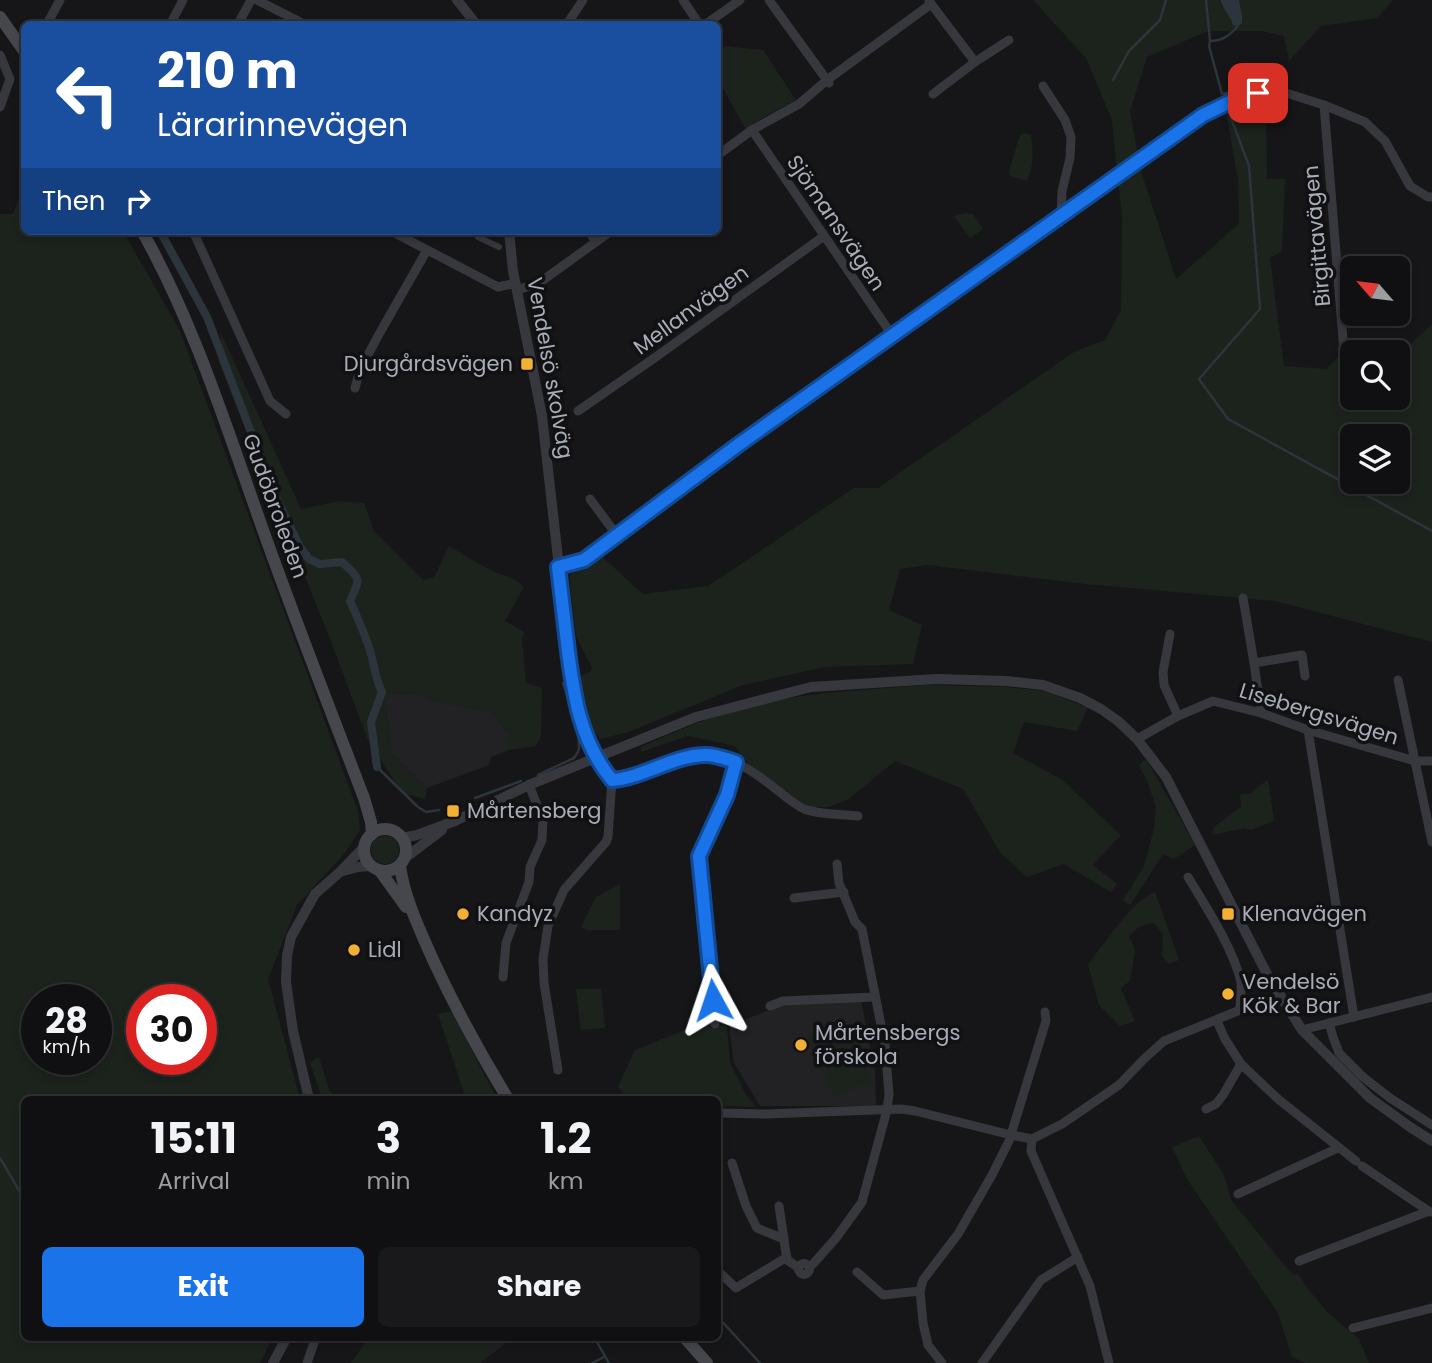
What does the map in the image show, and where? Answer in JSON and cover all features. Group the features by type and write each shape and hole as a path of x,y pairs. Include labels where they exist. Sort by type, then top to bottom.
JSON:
{"main road":[{"path":"0,17 21,47"},
{"name":"Gudöbroleden","path":"144,235 165,275 207,371 272,557 364,798 371,821 369,840"},
{"name":"Gudöbroleden","path":"364,798 390,830"},
{"path":"415,919 365,852 369,840 377,831 390,830 402,838 406,850 402,862 403,884 415,919 444,983 506,1096"},
{"path":"375,868 393,870 402,862"},
{"path":"688,1341 708,1363"}],"street":[{"path":"49,21 60,0"},
{"path":"172,21 183,0"},
{"path":"240,21 251,0"},
{"path":"257,0 298,21"},
{"path":"457,0 474,21"},
{"path":"569,21 583,0"},
{"path":"683,0 697,21"},
{"path":"709,21 740,0"},
{"path":"769,0 828,82"},
{"path":"721,153 752,130 799,104 930,2 975,62"},
{"path":"933,94 1009,40"},
{"path":"0,55 10,79 0,107"},
{"path":"1043,86 1065,120 1071,137 1061,215"},
{"path":"558,567 584,560 616,534 1061,215 1203,115 1236,99 1258,93 1283,92 1365,122 1385,141 1410,186 1432,197"},
{"name":"Birgittavägen","path":"1324,105 1343,340"},
{"name":"Sjömansvägen","path":"752,130 892,335"},
{"path":"194,235 270,401 286,414"},
{"path":"399,235 498,287 538,283 606,235"},
{"path":"479,235 478,237 499,247"},
{"name":"Vendelsö skolväg","path":"510,235 516,287 542,416 573,692 578,715 597,758"},
{"path":"592,235 596,242"},
{"name":"Mellanvägen","path":"578,411 824,236"},
{"path":"355,388 360,370 372,347 427,250"},
{"path":"590,499 616,534"},
{"path":"1243,598 1261,713"},
{"path":"1170,634 1163,672 1164,685 1178,716"},
{"path":"1254,663 1302,655 1305,676"},
{"path":"402,838 455,821 529,785 696,717 811,687 936,679 1042,685 1080,698 1101,709 1138,739 1166,777 1280,996 1302,1030 1370,1098 1432,1141"},
{"name":"Lisebergsvägen","path":"1398,680 1415,761"},
{"name":"Lisebergsvägen","path":"1138,739 1178,716 1213,701 1261,713 1308,730 1415,761 1432,761"},
{"path":"1308,730 1354,1017"},
{"path":"612,780 626,779 704,755 736,762 806,810 858,816"},
{"path":"558,1070 544,983 543,959 548,926 564,890 606,842 610,830 612,780 597,758"},
{"path":"1415,761 1432,842"},
{"path":"715,1024 699,856 727,795 736,762"},
{"path":"503,977 506,943 534,885 530,867 542,841 542,820 529,785"},
{"path":"402,862 455,821"},
{"path":"610,830 622,830"},
{"path":"308,1096 293,1031 286,982 286,956 291,937 315,894 340,872 369,840"},
{"path":"803,1270 836,1238 862,1202 889,1094 885,1045 862,929 855,922 839,883 837,864"},
{"path":"340,872 358,867 375,868"},
{"path":"1188,877 1217,926 1236,968 1241,985 1240,1010"},
{"path":"794,898 844,892"},
{"path":"721,1113 901,1109 1032,1139 1062,1124 1119,1086 1164,1041 1280,996"},
{"path":"770,1006 783,1001 874,997"},
{"path":"1302,1030 1432,997"},
{"path":"942,1363 928,1345 920,1291 923,1280 958,1234 992,1175 1011,1135 1046,1021 1045,1012"},
{"path":"1217,1021 1241,1064 1278,1099 1359,1164 1430,1212"},
{"path":"1329,1023 1339,1053 1363,1077 1432,1125"},
{"path":"1206,1109 1216,1104 1241,1064"},
{"path":"1032,1139 1031,1151 1090,1286 1109,1363"},
{"path":"1238,1194 1338,1148"},
{"path":"732,1164 746,1206 757,1228 784,1239"},
{"path":"779,1206 787,1260 803,1270 808,1283"},
{"path":"1299,1261 1430,1212"},
{"path":"721,1274 736,1288 787,1257"},
{"path":"982,1363 1041,1280 1079,1257"},
{"path":"857,1272 883,1295 920,1291"},
{"path":"1353,1328 1432,1308"},
{"path":"273,1363 284,1341"},
{"path":"306,1363 314,1341"}],"shaded area":[{"path":"1033,0 1393,0 1377,18 1321,26 1289,61 1284,36 1262,31 1208,31 1147,57 1130,111 1140,168 1176,279 1239,224 1238,180 1225,106 1266,104 1267,179 1285,179 1282,251 1270,258 1284,366 1326,369 1340,356 1340,410 1410,410 1410,344 1432,324 1432,642 1275,601 1086,584 927,565 900,569 889,610 922,625 913,664 825,667 743,685 628,732 601,739 587,718 577,678 593,670 576,636 569,576 599,554 643,594 708,586 854,488 878,488 1074,352 1105,340 1121,310 1122,218 1112,120 1086,58"},
{"path":"1221,0 1239,0 1242,23 1237,27 1233,25"},
{"path":"725,46 763,50 796,100 746,129 721,85 721,50"},
{"path":"1020,135 1031,135 1032,147 1032,164 1027,181 1010,176 1009,171"},
{"path":"21,194 21,235 125,235 180,331 358,811 360,830 345,853 297,905 268,979 299,1096 21,1096 21,1341 271,1341 260,1363 0,1363 0,214 13,214"},
{"path":"973,214 983,229 970,238 954,216"},
{"path":"221,333 301,509 340,501 364,503 374,531 423,580 434,577 449,546 524,587 505,621 524,632 522,640 526,683 542,688 541,737 536,746 509,750 508,733 492,712 435,701 421,694 387,693 386,709 392,754 427,788 425,799 402,793 367,738 218,360"},
{"path":"926,685 1045,691 1088,708 1077,731 1024,722 1013,753 1061,779 1121,835 1093,865 1117,884 1111,892 1064,864 1027,877 1000,852 963,789 895,761 849,799 829,807 810,807 750,766 735,746 688,736 641,752 641,747 668,735 753,705 817,694"},
{"path":"386,693 421,694 435,701 492,712 509,734 509,750 491,757 489,765 427,788 392,754"},
{"path":"1146,759 1195,845 1174,859 1163,854 1130,905 1123,900 1144,866 1154,829 1156,806 1139,765"},
{"path":"1268,779 1274,821 1251,830 1245,828 1212,835 1214,827 1241,807 1240,794 1250,794"},
{"path":"385,836 395,840 399,850 395,860 385,864 375,860 371,850 375,840"},
{"path":"620,884 620,930 587,930 581,927 596,897"},
{"path":"1155,892 1179,960 1169,964 1162,956 1163,934 1154,923 1140,926 1129,936 1135,950 1130,981 1121,988 1135,1021 1120,1026 1099,1005 1088,965 1137,904"},
{"path":"576,989 601,989 605,1028 581,1030"},
{"name":"Mårtensbergs förskola","path":"861,1000 875,1072 876,1106 760,1106 734,1063 729,1026 784,1004"},
{"path":"451,1011 495,1096 465,1096 438,1014"},
{"path":"844,1019 872,1080 835,1097 807,1036"},
{"path":"727,1025 730,1063 745,1093 756,1107 721,1106 721,1096 626,1096 618,1087 635,1050 690,1028"},
{"path":"319,1057 329,1090 334,1096 321,1096 310,1062"},
{"path":"1199,1136 1224,1175 1231,1200 1286,1267 1294,1275 1298,1274 1327,1312 1359,1339 1369,1363 1306,1363 1292,1357 1278,1313 1187,1179 1172,1147"},
{"path":"366,1341 509,1341 480,1363 351,1363"}],"waterway":[{"path":"1113,80 1129,51 1160,20 1166,0"},
{"path":"1206,0 1210,41"},
{"path":"1237,25 1225,37 1210,41 1222,94 1280,81 1287,82"},
{"path":"1228,110 1249,166 1260,309 1199,379 1228,419 1432,531"},
{"path":"162,235 207,317 275,495 300,547 309,559 320,564 342,562 356,576 357,583 350,601 367,641 382,692 371,722 377,767"},
{"path":"538,775 574,758 579,750 576,725 563,683"},
{"path":"377,767 418,807 426,812 439,810"},
{"path":"475,798 521,781"},
{"path":"0,1158 21,1194"},
{"path":"721,1320 760,1363"},
{"path":"596,1341 609,1363"},
{"path":"592,1363 604,1357"}],"place":[{"name":"Djurgårdsvägen","path":"527,364"},
{"name":"Mårtensberg","path":"453,811"},
{"name":"Kandyz","path":"463,914"},
{"name":"Klenavägen","path":"1228,914"},
{"name":"Lidl","path":"354,950"},
{"name":"Vendelsö Kök & Bar","path":"1228,994"},
{"name":"Mårtensbergs förskola","path":"801,1045"}],"route":[{"path":"713,1000 699,856 727,795 736,762 704,755 626,779 612,780 601,767 578,715 558,567 584,560 731,450 1203,115 1236,99 1258,93"}]}
